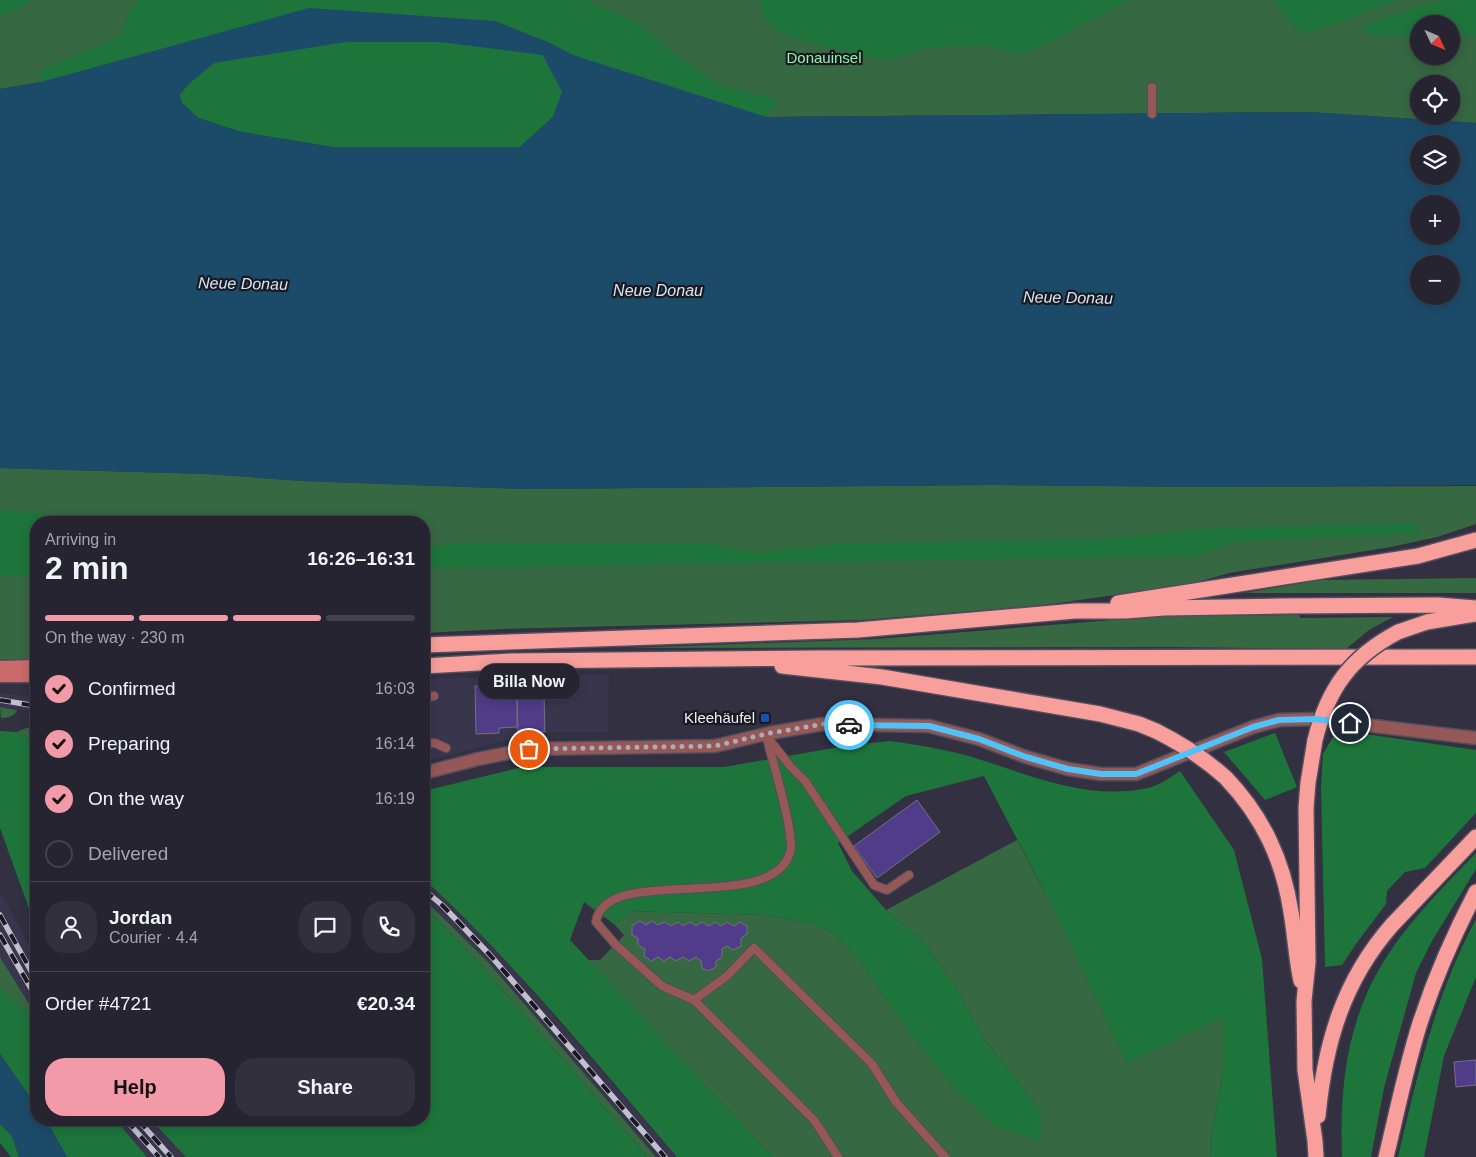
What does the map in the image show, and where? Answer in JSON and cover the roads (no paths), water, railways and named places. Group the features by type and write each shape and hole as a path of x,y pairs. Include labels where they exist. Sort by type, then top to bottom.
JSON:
{"highway":[{"path":"1075,612 1126,601 1346,569 1418,556 1476,540"},
{"path":"430,645 858,630 1075,612 1290,606 1438,605 1476,608"},
{"path":"1316,1157 1306,1070 1304,1000 1308,962 1306,808 1315,740 1328,700 1346,672 1369,650 1398,632 1428,622 1476,614"},
{"path":"430,666 512,661 1476,657"},
{"path":"731,660 882,677 1100,714 1138,724 1171,738 1201,757 1226,778 1254,811 1263,825 1277,857 1291,911 1297,964 1304,1000"},
{"path":"1315,1141 1325,1062 1336,1023 1354,978 1380,939 1476,837"},
{"path":"1386,1157 1401,1091 1420,1023 1439,969 1476,892"}],"main road":[{"path":"0,667 30,666"},
{"path":"0,676 30,676"}],"street":[{"path":"430,771 478,759 529,749 715,746 766,734 823,724 929,726 979,739 1026,757 1068,769 1101,774 1136,774 1253,727 1279,720 1332,721 1476,738"}],"lane":[{"path":"1152,87 1152,114"},
{"path":"430,697 434,696"},
{"path":"766,734 791,767 805,781 874,885 887,890 910,875"},
{"path":"766,734 790,830 791,852 780,871 764,880 731,886 652,891 627,896 602,906 596,922 616,945 662,986 694,1000 814,1120 838,1157"},
{"path":"430,743 436,743 446,748"},
{"path":"694,1000 727,976 754,948 872,1064 896,1102 945,1157"}],"water":[{"name":"Neue Donau","path":"309,8 495,21 548,42 573,55 766,117 1308,112 1410,119 1410,125 1460,125 1460,122 1476,123 1476,485 1215,487 989,485 525,489 302,481 208,474 0,468 0,89 41,82","holes":["346,42 440,42 543,55 562,92 553,117 520,147 332,147 241,132 198,118 182,103 179,95 214,63"]},
{"path":"0,1054 30,1097 30,1126 49,1126 67,1157 19,1157 12,1136 0,1124"}],"railway":[{"path":"0,700 30,705"},
{"path":"430,895 490,955 665,1157"},
{"path":"0,915 30,969"},
{"path":"0,935 30,987"},
{"path":"131,1126 159,1157"},
{"path":"143,1126 171,1157"}],"place":[{"name":"Kleehäufel","path":"765,718"},
{"name":"Billa Now","path":"529,749"}],"park label":[{"name":"Donauinsel","path":"824,58"}]}
